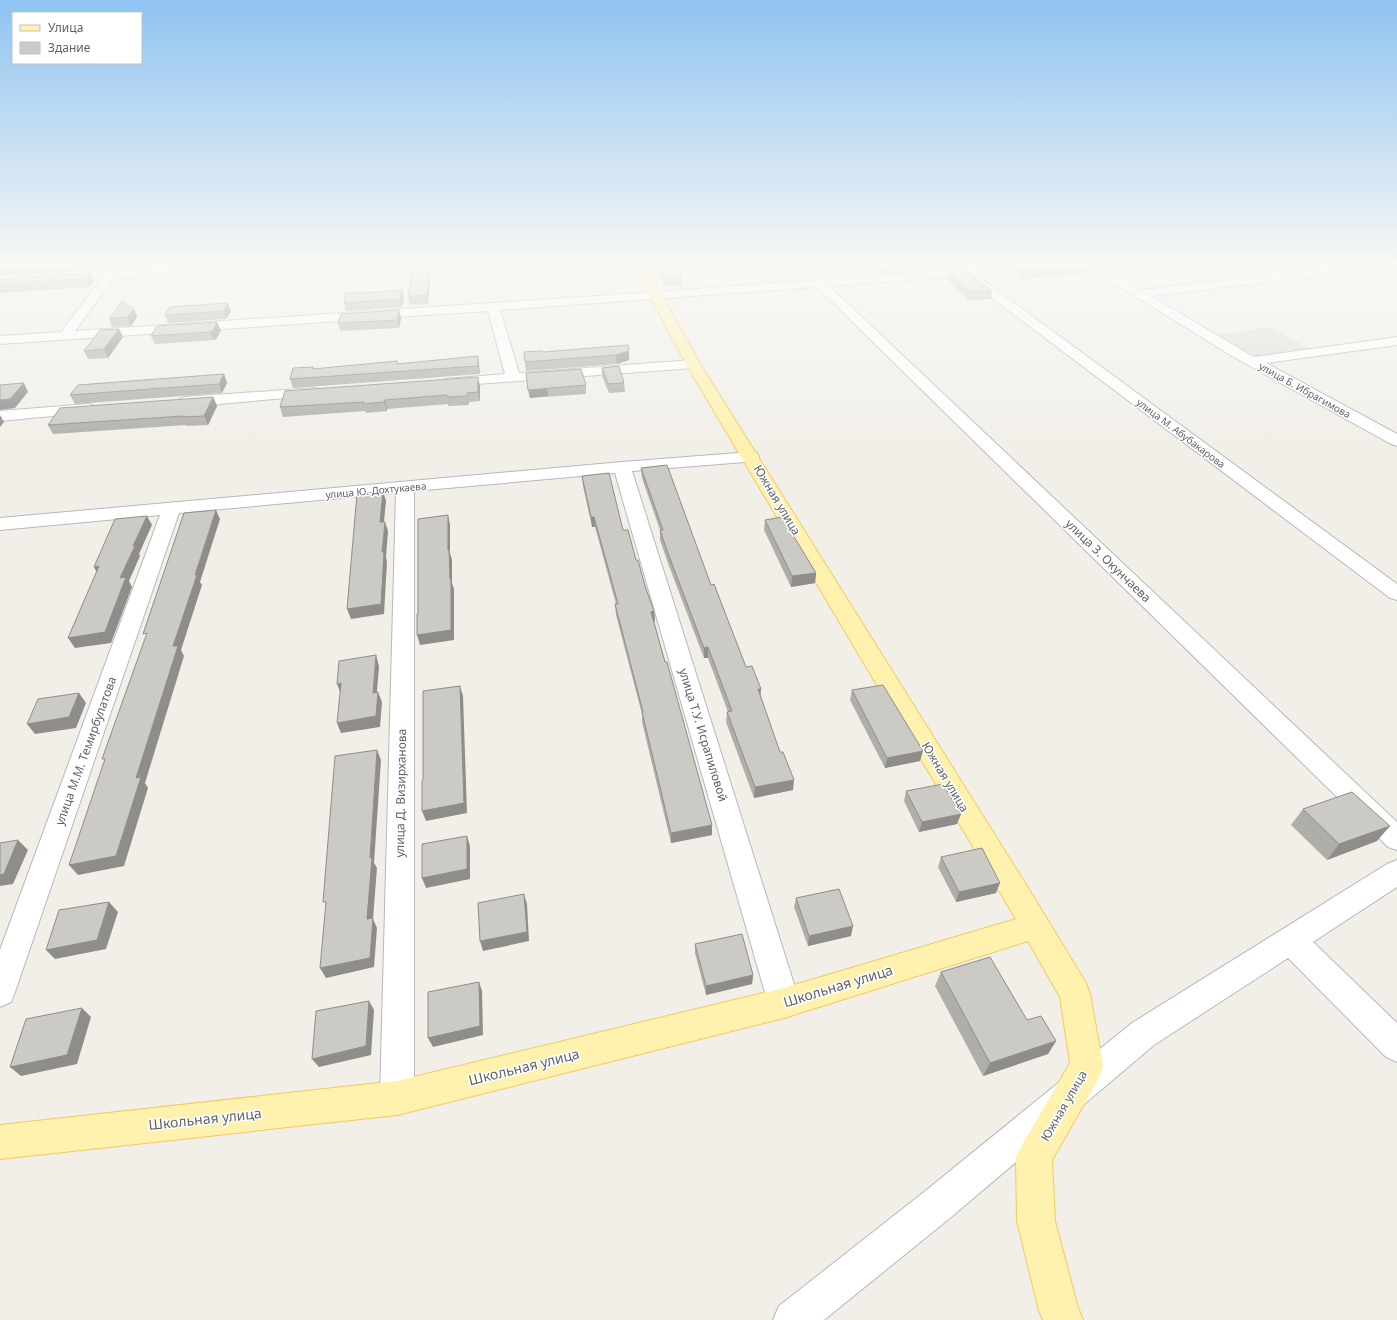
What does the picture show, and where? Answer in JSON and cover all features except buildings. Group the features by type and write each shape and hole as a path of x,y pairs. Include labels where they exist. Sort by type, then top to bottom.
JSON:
{"main road":[{"name":"Южная улица","path":"671,326 1036,926 1075,994 1087,1066 1034,1157 1036,1221 1059,1311 1063,1320"},
{"name":"Школьная улица","path":"0,1142 397,1098 784,1003 1036,926"}],"street":[{"path":"64,336 72,326"},
{"path":"0,340 218,326"},
{"path":"498,326 513,377"},
{"name":"улица З. Окунчаева","path":"863,326 1397,839"},
{"name":"улица М. Абубакарова","path":"1037,326 1397,594"},
{"name":"улица Б. Ибрагимова","path":"1193,326 1252,361 1397,441"},
{"path":"1252,361 1397,341"},
{"path":"434,383 693,364"},
{"path":"174,403 332,391"},
{"path":"0,416 103,408"},
{"name":"улица Ю. Дохтукаева","path":"0,524 622,467 751,458"},
{"name":"улица Т.У. Исрапиловой","path":"622,467 784,1003"},
{"name":"улица Д. Визирханова","path":"397,1098 405,488"},
{"name":"улица М.М. Темирбулатова","path":"0,992 171,509"},
{"path":"793,1320 937,1205 1143,1034 1397,872"},
{"path":"1291,940 1397,1046"}],"shaded area":[{"path":"1270,327 1310,349 1255,356 1217,335"}]}
